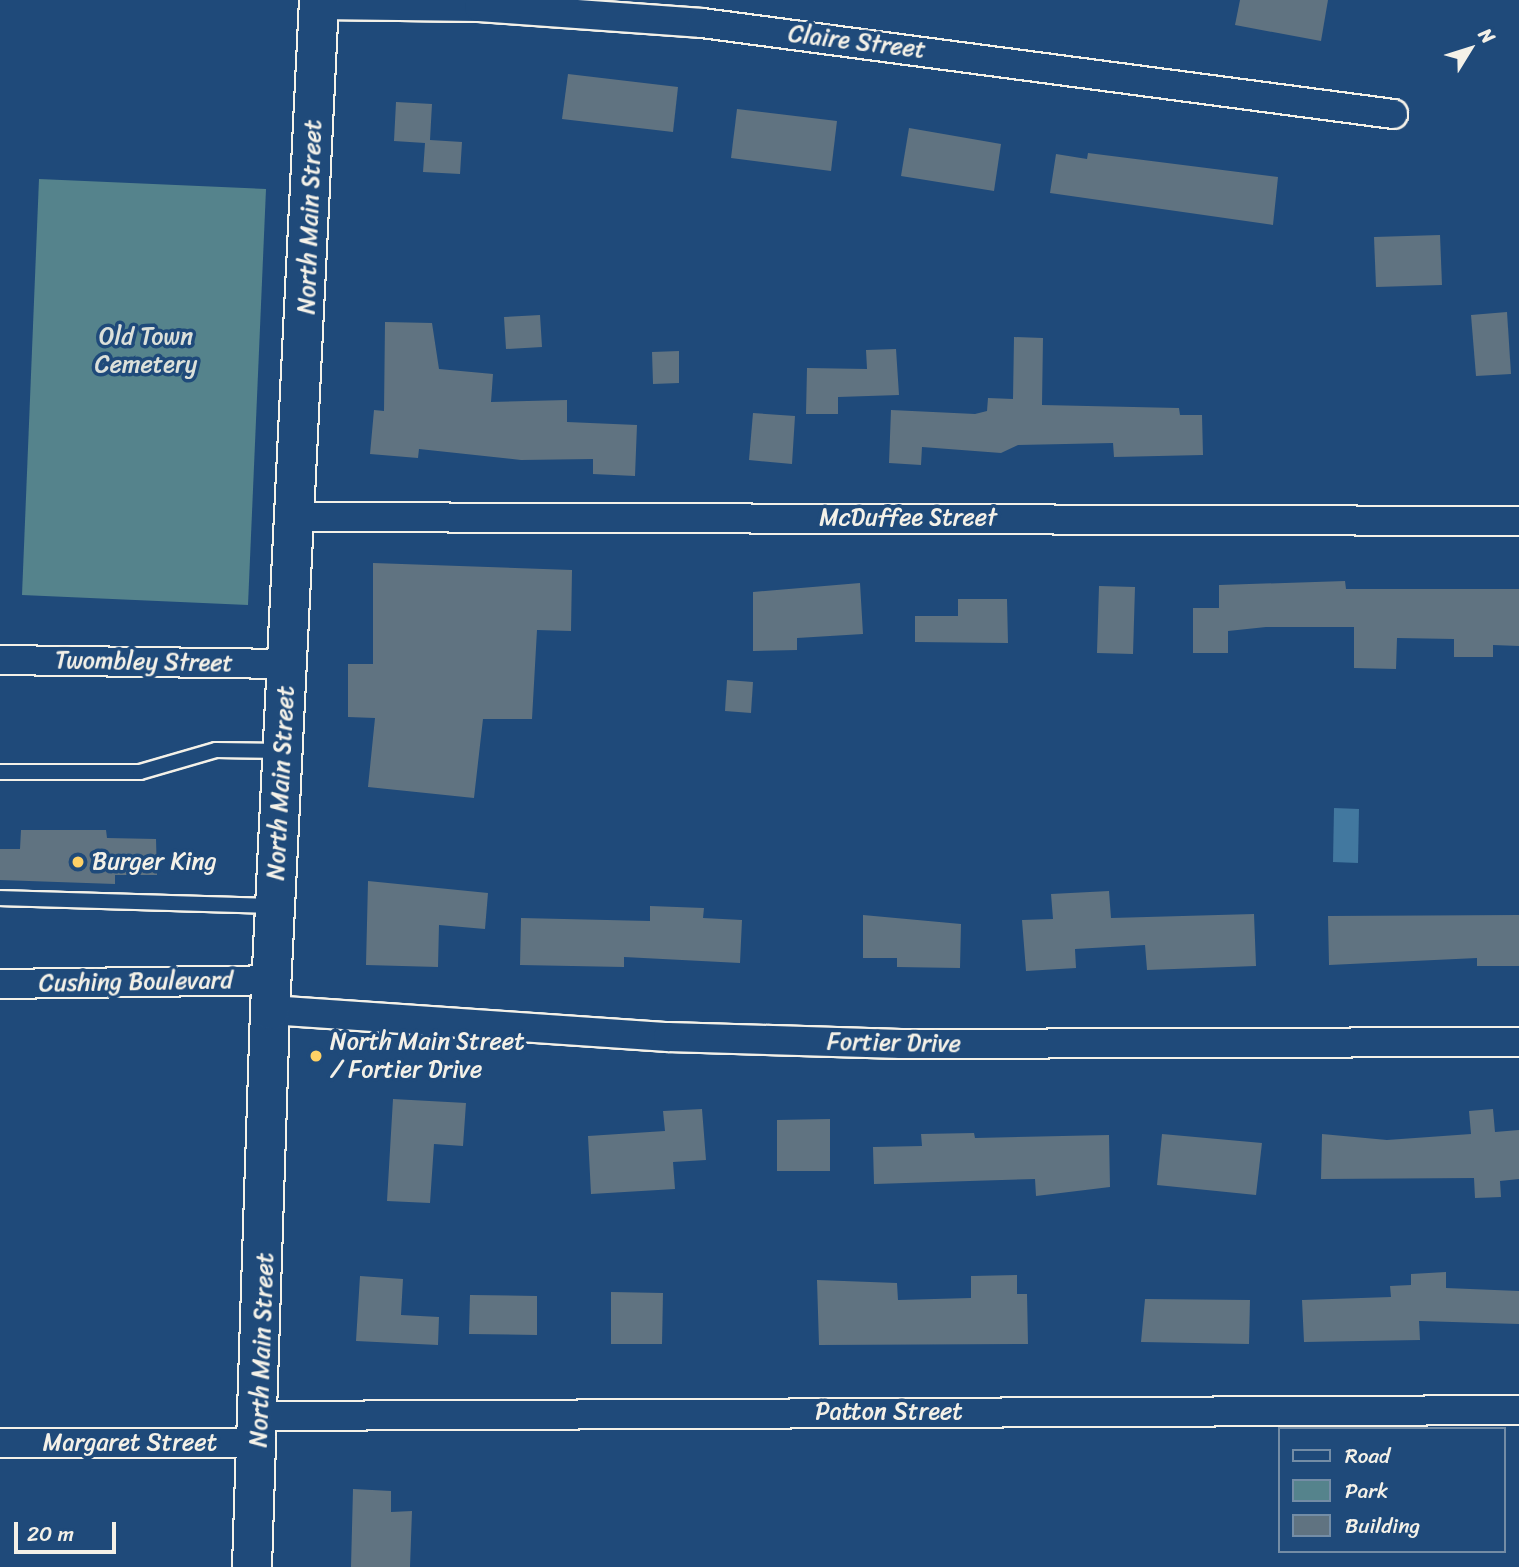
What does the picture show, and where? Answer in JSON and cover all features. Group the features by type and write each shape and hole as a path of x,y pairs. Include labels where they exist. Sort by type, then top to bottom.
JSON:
{"main road":[{"name":"North Main Street","path":"253,1567 260,1430 271,995 287,664 298,517 319,2"}],"street":[{"name":"Claire Street","path":"319,2 479,7 702,23 1392,114"},
{"name":"McDuffee Street","path":"298,517 1519,521"},
{"name":"Twombley Street","path":"0,660 287,664"},
{"name":"Cushing Boulevard","path":"0,984 271,995"},
{"name":"Fortier Drive","path":"271,995 668,1037 874,1043 1519,1042"},
{"name":"Patton Street","path":"260,1430 1519,1410"},
{"name":"Margaret Street","path":"0,1443 260,1430"}],"lane":[{"path":"0,772 140,772 216,750 283,751"},
{"path":"0,898 276,906"}],"green space":[{"name":"Old Town Cemetery","path":"39,179 266,189 248,605 22,595"}],"water":[{"path":"1334,808 1359,809 1358,863 1333,862"}],"building":[{"path":"1240,0 1328,0 1321,41 1235,25"},
{"path":"568,74 678,87 673,132 562,119"},
{"path":"396,102 432,104 430,140 462,142 460,174 423,172 425,143 394,141"},
{"path":"737,109 837,121 831,171 731,158"},
{"path":"909,128 1001,144 994,191 901,176"},
{"path":"1088,153 1278,177 1273,225 1050,193 1056,154 1087,159"},
{"path":"1440,235 1442,285 1376,287 1374,237"},
{"path":"1507,312 1511,374 1476,376 1471,315"},
{"path":"540,315 542,347 506,349 504,317"},
{"path":"385,322 432,323 439,369 493,374 491,402 567,400 567,422 637,425 635,476 593,474 593,459 521,460 419,449 418,458 370,454 374,410 384,411"},
{"path":"1014,337 1043,338 1042,405 1179,408 1180,415 1202,415 1203,455 1114,457 1113,443 1018,445 1001,453 922,447 921,465 889,463 891,410 975,414 987,411 988,398 1013,399"},
{"path":"896,349 899,395 838,397 838,414 806,414 807,368 867,369 866,350"},
{"path":"679,351 679,383 653,384 652,352"},
{"path":"753,413 795,416 792,464 749,460"},
{"path":"373,563 572,570 571,631 537,630 532,719 483,719 474,798 368,787 375,718 348,717 348,664 373,664"},
{"path":"1345,581 1346,589 1519,589 1519,646 1493,645 1493,657 1454,657 1454,639 1397,638 1396,669 1354,668 1354,627 1266,627 1228,631 1228,653 1193,653 1193,608 1219,608 1219,585"},
{"path":"860,583 863,634 797,638 797,650 753,651 753,592"},
{"path":"1099,586 1135,587 1133,654 1097,653"},
{"path":"958,599 1007,599 1008,643 915,642 915,616 958,616"},
{"path":"727,680 753,682 751,713 725,711"},
{"name":"Burger King","path":"21,830 106,830 107,838 156,839 157,875 115,875 115,884 0,880 0,849 20,849"},
{"path":"368,881 488,893 485,929 439,925 438,967 366,965"},
{"path":"1109,891 1111,918 1254,914 1256,966 1147,970 1145,945 1075,949 1076,968 1026,971 1022,920 1053,919 1051,894"},
{"path":"650,906 704,908 703,918 742,920 740,963 624,957 624,967 520,965 521,918 650,921"},
{"path":"863,915 961,924 960,968 897,967 897,958 863,958"},
{"path":"1519,915 1519,966 1477,966 1477,958 1329,965 1328,916"},
{"path":"393,1099 466,1103 463,1146 434,1144 430,1203 387,1201"},
{"path":"702,1109 706,1160 673,1162 675,1189 591,1194 588,1136 665,1131 663,1111"},
{"path":"1493,1109 1495,1132 1519,1130 1519,1179 1500,1181 1501,1197 1475,1198 1474,1178 1321,1179 1322,1134 1387,1140 1471,1134 1469,1111"},
{"path":"830,1119 830,1171 777,1171 777,1120"},
{"path":"974,1133 975,1138 1109,1135 1110,1187 1036,1196 1035,1179 874,1184 873,1147 922,1146 921,1134"},
{"path":"1162,1134 1262,1143 1256,1195 1157,1185"},
{"path":"1446,1272 1446,1288 1519,1291 1519,1324 1419,1321 1420,1340 1304,1342 1302,1300 1391,1297 1390,1286 1411,1285 1411,1274"},
{"path":"1017,1275 1017,1294 1027,1294 1028,1344 819,1345 817,1280 897,1283 898,1300 971,1298 971,1276"},
{"path":"360,1276 403,1279 401,1315 439,1317 438,1345 356,1341"},
{"path":"611,1292 663,1293 662,1344 611,1344"},
{"path":"470,1295 537,1296 537,1335 469,1334"},
{"path":"1145,1299 1250,1300 1249,1344 1141,1342"},
{"path":"353,1489 391,1491 391,1512 412,1511 410,1567 351,1567"}],"place":[{"name":"Burger King","path":"78,862"},
{"name":"North Main Street / Fortier Drive","path":"316,1056"}]}
